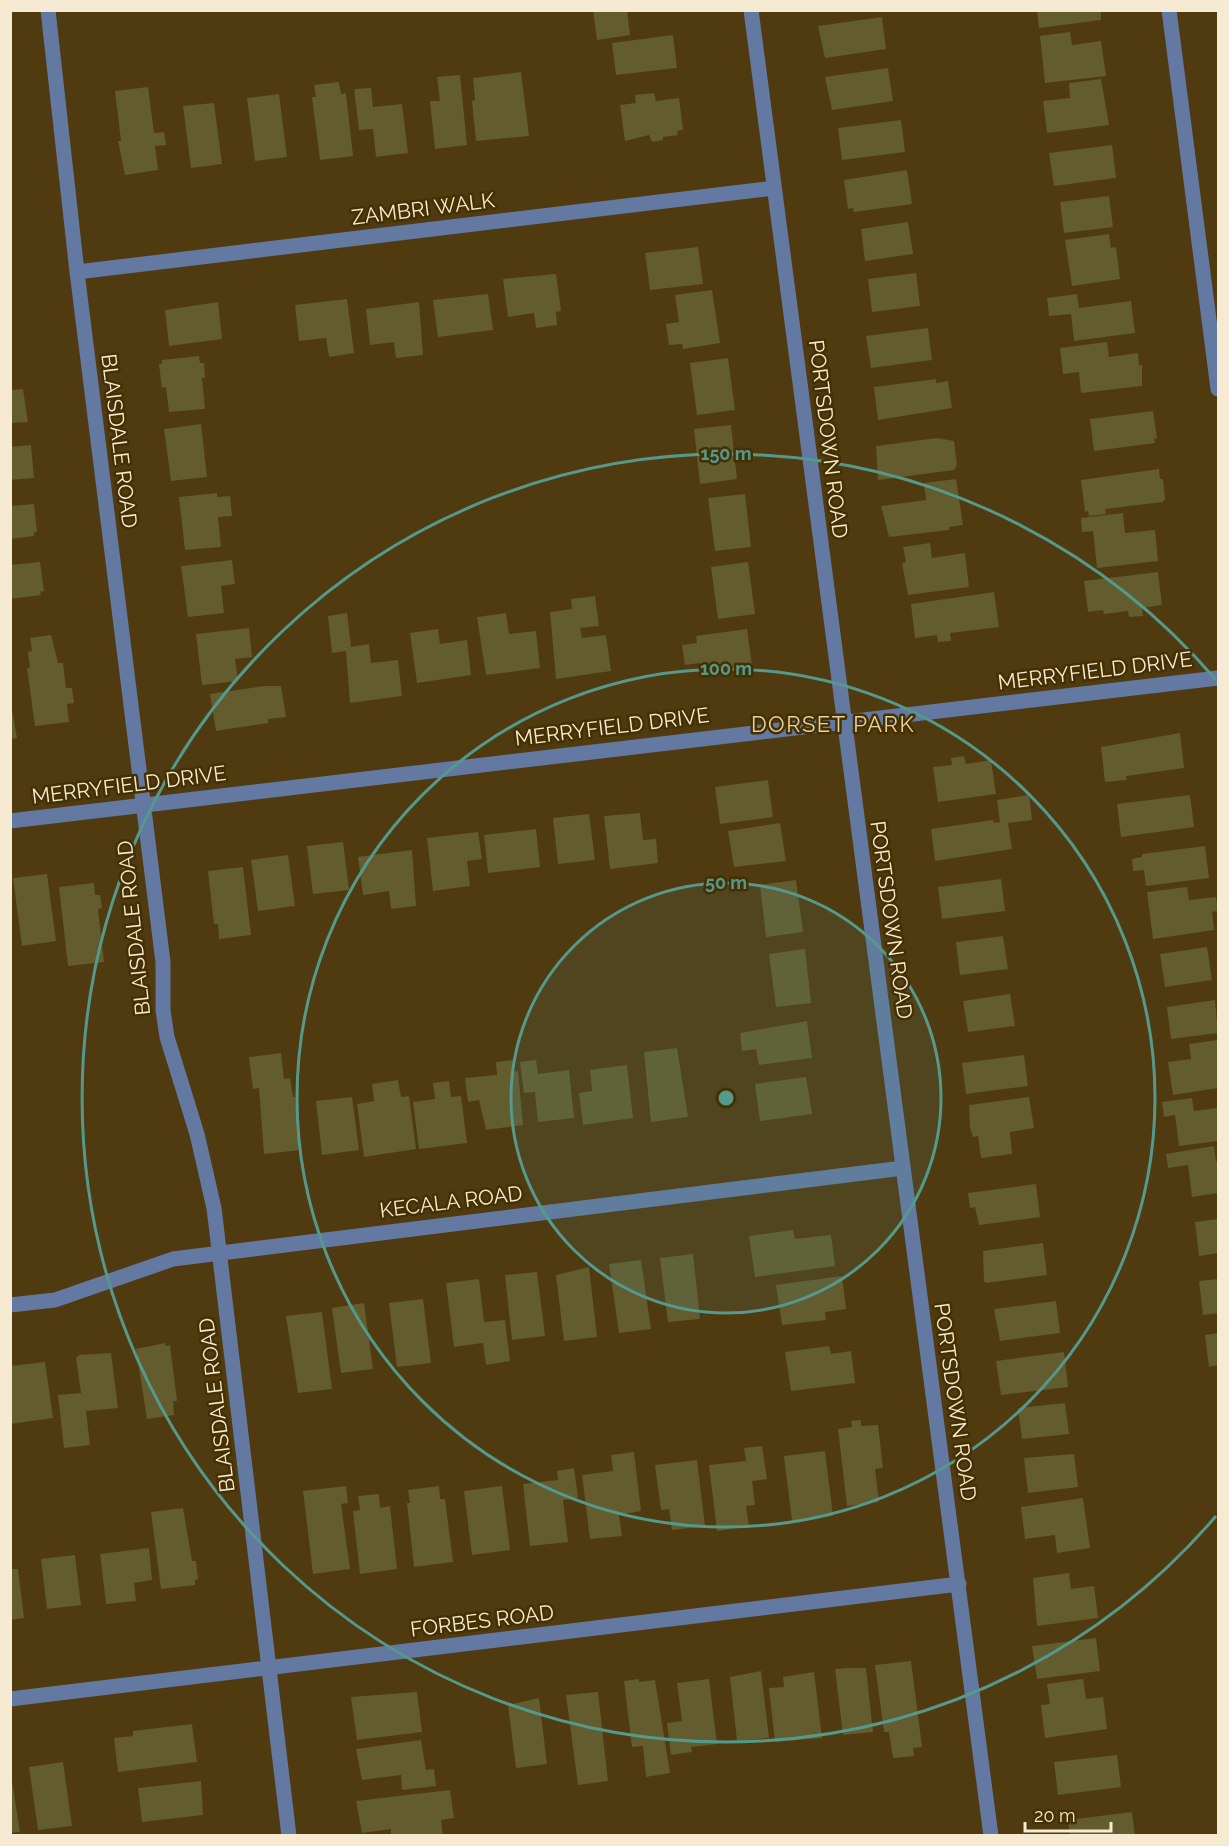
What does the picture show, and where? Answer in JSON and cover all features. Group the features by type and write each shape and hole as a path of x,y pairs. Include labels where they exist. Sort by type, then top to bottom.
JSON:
{"street":[{"name":"BLAISDALE ROAD","path":"48,10 77,272 163,962 163,1010 167,1037 197,1134 214,1208 289,1836"},
{"name":"PORTSDOWN ROAD","path":"751,10 991,1836"},
{"path":"1169,10 1218,390"},
{"name":"ZAMBRI WALK","path":"77,272 774,188"},
{"name":"MERRYFIELD DRIVE","path":"10,821 1218,678"},
{"name":"KECALA ROAD","path":"10,1305 56,1300 173,1259 903,1168"},
{"name":"FORBES ROAD","path":"10,1698 959,1584"}],"building":[{"path":"593,10 627,10 630,35 597,40"},
{"path":"1037,10 1101,10 1101,20 1039,28"},
{"path":"882,17 886,49 825,58 818,26"},
{"path":"1070,32 1072,45 1101,41 1106,76 1045,83 1040,36"},
{"path":"673,35 677,68 616,75 612,43"},
{"path":"888,68 893,101 832,110 825,77"},
{"path":"521,72 529,136 476,141 472,101 475,100 473,78"},
{"path":"460,75 467,145 435,149 430,101 440,101 437,77"},
{"path":"1101,79 1109,125 1047,133 1043,101 1070,98 1069,83"},
{"path":"339,82 341,94 346,93 353,156 320,160 312,97 316,97 314,85"},
{"path":"148,87 154,133 164,132 166,145 155,146 158,170 125,175 118,141 121,141 115,91"},
{"path":"371,88 373,107 402,104 408,153 376,157 373,129 359,130 354,89"},
{"path":"654,93 656,101 679,98 683,130 677,131 678,135 663,137 663,140 652,142 649,135 625,141 620,105 636,103 635,95"},
{"path":"279,94 287,157 255,161 247,98"},
{"path":"214,103 222,164 191,168 183,106"},
{"path":"901,120 905,152 842,160 838,128"},
{"path":"1112,145 1116,178 1054,186 1049,153"},
{"path":"907,170 912,204 854,212 853,208 848,209 844,180"},
{"path":"1109,196 1113,227 1064,233 1060,202"},
{"path":"908,222 913,254 865,261 861,229"},
{"path":"1109,234 1111,248 1116,247 1120,279 1072,286 1065,240"},
{"path":"698,247 703,284 650,290 645,253"},
{"path":"916,273 920,306 872,312 868,279"},
{"path":"556,274 561,311 556,312 557,325 536,328 534,313 508,317 503,279"},
{"path":"712,290 720,343 683,349 682,344 669,345 666,324 679,322 675,295"},
{"path":"488,294 493,330 438,337 433,300"},
{"path":"1077,294 1079,308 1131,301 1135,333 1074,341 1071,314 1049,316 1047,298"},
{"path":"347,299 354,353 329,357 326,338 299,341 295,305"},
{"path":"218,302 222,339 169,346 165,310"},
{"path":"419,302 423,355 396,358 394,342 370,345 366,309"},
{"path":"928,328 932,360 871,368 866,336"},
{"path":"1107,342 1109,357 1138,353 1139,365 1142,365 1142,386 1081,393 1079,372 1063,374 1060,348"},
{"path":"199,356 200,363 204,363 205,378 202,378 205,409 169,412 166,387 162,388 159,364 162,364 162,360"},
{"path":"728,358 735,410 697,415 690,363"},
{"path":"936,379 936,383 948,381 952,408 878,420 874,387"},
{"path":"23,389 28,422 10,423 10,390"},
{"path":"1153,411 1157,438 1154,439 1155,443 1094,451 1090,419"},
{"path":"201,424 207,477 171,481 164,429"},
{"path":"731,425 737,479 700,484 694,429"},
{"path":"937,438 954,441 957,465 954,470 878,480 876,446"},
{"path":"31,445 34,478 10,480 10,447"},
{"path":"1159,469 1160,479 1163,479 1165,499 1163,502 1105,509 1106,514 1089,516 1088,511 1085,512 1081,480"},
{"path":"956,479 963,525 949,527 949,530 889,537 881,506 926,500 924,483"},
{"path":"217,493 217,497 230,496 232,516 218,517 221,547 185,550 179,497"},
{"path":"745,494 751,547 715,551 708,498"},
{"path":"34,504 37,532 34,532 34,536 10,539 10,506"},
{"path":"1123,513 1125,533 1155,530 1158,561 1097,568 1093,531 1082,532 1081,518"},
{"path":"930,543 932,558 965,553 969,587 908,595 902,563 906,562 903,547"},
{"path":"232,560 235,584 221,586 224,613 188,617 181,566"},
{"path":"40,562 44,591 40,592 41,595 10,599 10,565"},
{"path":"748,562 755,614 718,619 711,567"},
{"path":"1158,572 1162,605 1142,608 1143,616 1129,617 1128,611 1104,614 1103,610 1088,612 1084,581"},
{"path":"994,592 999,627 950,633 951,641 938,642 937,635 915,638 911,604"},
{"path":"595,596 599,626 580,628 582,638 606,635 611,671 556,679 550,612 572,609 571,599"},
{"path":"347,613 351,647 369,644 371,663 398,660 402,696 350,703 346,651 332,653 328,616"},
{"path":"506,613 509,634 536,631 540,668 486,675 477,617"},
{"path":"249,628 252,657 235,659 238,681 202,685 196,634"},
{"path":"438,629 440,644 467,640 471,675 417,683 410,633"},
{"path":"747,629 752,666 701,673 700,663 685,665 682,645 697,643 696,636"},
{"path":"51,635 58,663 63,663 66,688 72,688 74,703 67,704 69,722 35,726 27,668 30,668 28,652 32,651 30,638"},
{"path":"264,686 281,686 286,717 268,719 268,723 216,731 210,694"},
{"path":"10,699 17,738 10,739"},
{"path":"1180,733 1184,768 1126,776 1127,780 1105,782 1101,747"},
{"path":"964,756 966,764 991,760 996,794 938,802 933,767 952,765 951,758"},
{"path":"768,780 773,817 720,824 715,787"},
{"path":"1029,795 1032,820 1008,823 1012,849 935,861 931,829 993,820 994,823 1000,822 997,800"},
{"path":"1190,795 1194,827 1121,837 1117,804"},
{"path":"640,813 643,840 656,839 658,863 610,869 604,816"},
{"path":"589,814 595,860 558,864 553,818"},
{"path":"780,823 786,861 734,867 728,831"},
{"path":"536,829 540,867 488,873 484,835"},
{"path":"478,832 482,859 467,861 470,886 433,891 427,838"},
{"path":"343,842 349,890 313,894 307,846"},
{"path":"1205,846 1209,878 1146,886 1144,870 1133,871 1132,859 1142,857 1142,854"},
{"path":"412,850 416,906 391,909 389,891 363,895 358,857"},
{"path":"288,855 295,906 258,911 251,860"},
{"path":"243,867 251,935 219,939 218,924 214,924 208,871"},
{"path":"47,874 56,941 22,946 13,878"},
{"path":"1001,879 1005,911 942,919 938,887"},
{"path":"796,880 803,932 766,937 760,885"},
{"path":"94,883 95,895 100,895 102,908 98,909 104,962 68,966 59,887"},
{"path":"1187,887 1189,900 1216,897 1218,911 1212,912 1214,930 1153,939 1147,892"},
{"path":"1003,936 1008,969 960,975 956,942"},
{"path":"1207,947 1212,980 1165,987 1160,954"},
{"path":"805,949 811,1003 776,1007 769,954"},
{"path":"1010,994 1015,1026 968,1032 963,1001"},
{"path":"1215,1000 1218,1033 1171,1039 1167,1007"},
{"path":"807,1021 812,1058 759,1065 756,1049 742,1051 740,1033"},
{"path":"1218,1040 1218,1088 1173,1095 1168,1062 1191,1059 1189,1044"},
{"path":"677,1048 688,1117 651,1122 644,1052"},
{"path":"281,1053 284,1079 290,1078 293,1097 295,1097 301,1150 264,1154 259,1088 253,1089 249,1057"},
{"path":"1024,1055 1028,1086 966,1094 962,1063"},
{"path":"513,1060 514,1072 518,1071 523,1125 486,1130 479,1100 468,1102 465,1078 497,1075 496,1062"},
{"path":"536,1060 538,1074 569,1070 574,1118 538,1122 535,1092 524,1093 520,1062"},
{"path":"627,1065 633,1118 583,1125 579,1093 592,1091 590,1070"},
{"path":"806,1077 812,1114 760,1121 755,1084"},
{"path":"398,1080 401,1097 409,1096 416,1149 364,1157 357,1104 374,1101 372,1084"},
{"path":"449,1081 451,1097 461,1096 467,1143 419,1149 413,1102 435,1099 433,1083"},
{"path":"352,1097 359,1150 322,1155 316,1101"},
{"path":"1029,1097 1034,1128 1010,1132 1012,1154 981,1158 978,1136 973,1137 970,1127 969,1105"},
{"path":"1192,1098 1194,1111 1218,1108 1218,1141 1179,1146 1175,1115 1164,1117 1162,1102"},
{"path":"1214,1146 1216,1161 1218,1161 1218,1193 1192,1197 1188,1165 1168,1168 1166,1154"},
{"path":"1036,1184 1040,1217 979,1225 975,1207 970,1208 968,1193"},
{"path":"1218,1219 1218,1253 1199,1256 1195,1222"},
{"path":"793,1230 795,1239 831,1235 835,1266 755,1277 749,1236"},
{"path":"1043,1243 1047,1275 986,1283 984,1281 983,1251"},
{"path":"693,1254 700,1319 668,1322 660,1258"},
{"path":"641,1260 651,1329 619,1333 609,1264"},
{"path":"589,1267 597,1337 564,1341 556,1275"},
{"path":"537,1272 545,1336 512,1340 505,1275"},
{"path":"842,1276 846,1309 825,1312 826,1320 782,1325 776,1285"},
{"path":"479,1279 484,1322 505,1320 510,1361 486,1365 483,1343 454,1347 446,1283"},
{"path":"1218,1279 1218,1313 1203,1315 1199,1281"},
{"path":"423,1299 431,1363 397,1367 389,1303"},
{"path":"1056,1301 1060,1333 1000,1341 994,1309"},
{"path":"364,1303 373,1369 341,1373 332,1308"},
{"path":"322,1312 332,1389 298,1393 286,1316"},
{"path":"1218,1333 1218,1365 1209,1367 1205,1335"},
{"path":"165,1343 165,1346 170,1345 177,1401 173,1401 174,1415 147,1419 136,1349"},
{"path":"829,1346 831,1354 851,1351 855,1383 791,1391 785,1352"},
{"path":"1064,1352 1068,1387 1001,1395 996,1361"},
{"path":"111,1353 118,1408 86,1411 90,1445 64,1448 58,1395 81,1393 76,1358 79,1355"},
{"path":"45,1362 53,1418 10,1424 10,1366"},
{"path":"1065,1403 1069,1434 1022,1439 1018,1408"},
{"path":"861,1420 861,1426 878,1425 883,1468 875,1469 879,1502 847,1506 838,1429 852,1427 851,1421"},
{"path":"762,1446 767,1479 752,1481 755,1505 746,1506 749,1526 717,1531 709,1465 746,1461 744,1448"},
{"path":"825,1451 833,1516 792,1521 784,1456"},
{"path":"634,1452 641,1511 619,1515 622,1536 590,1539 582,1475 613,1471 611,1455"},
{"path":"1074,1454 1078,1487 1028,1493 1024,1458"},
{"path":"697,1460 705,1526 672,1530 669,1509 661,1510 655,1465"},
{"path":"574,1468 578,1498 563,1500 568,1542 530,1546 523,1484 558,1480 557,1471"},
{"path":"346,1486 348,1503 341,1504 350,1569 313,1574 303,1491"},
{"path":"439,1486 440,1499 445,1499 453,1562 414,1567 407,1503 410,1503 408,1490"},
{"path":"502,1486 510,1550 472,1555 464,1491"},
{"path":"379,1494 380,1508 390,1506 397,1569 360,1574 353,1511 360,1510 358,1496"},
{"path":"1083,1498 1090,1548 1057,1553 1055,1535 1025,1539 1021,1507"},
{"path":"183,1508 192,1561 196,1561 198,1579 195,1580 195,1585 161,1589 151,1512"},
{"path":"149,1548 152,1580 134,1583 136,1601 106,1604 100,1554"},
{"path":"75,1555 81,1605 47,1609 41,1559"},
{"path":"10,1569 18,1569 24,1618 10,1620"},
{"path":"1069,1573 1071,1589 1094,1586 1098,1618 1037,1626 1033,1578"},
{"path":"1096,1638 1100,1671 1037,1679 1032,1646"},
{"path":"911,1661 922,1747 913,1748 914,1756 893,1758 889,1732 884,1732 875,1665"},
{"path":"866,1668 873,1732 843,1735 835,1669"},
{"path":"761,1671 769,1738 737,1741 730,1677"},
{"path":"814,1672 822,1738 775,1742 769,1688 784,1687 783,1677"},
{"path":"639,1679 639,1682 655,1680 670,1773 646,1777 643,1746 632,1747 624,1681"},
{"path":"709,1679 717,1744 691,1747 692,1752 671,1755 667,1723 682,1721 677,1683"},
{"path":"1083,1679 1086,1699 1103,1697 1107,1729 1045,1738 1041,1705 1050,1704 1047,1684"},
{"path":"417,1692 422,1732 357,1740 351,1697"},
{"path":"598,1692 608,1781 578,1785 566,1695"},
{"path":"539,1698 547,1764 516,1768 508,1705"},
{"path":"192,1724 197,1762 118,1772 114,1738 133,1736 133,1731"},
{"path":"421,1740 426,1770 434,1769 436,1786 402,1790 401,1775 362,1780 356,1749"},
{"path":"1117,1755 1121,1787 1058,1795 1054,1762"},
{"path":"63,1762 72,1826 38,1830 29,1767"},
{"path":"10,1768 20,1832 10,1833"},
{"path":"201,1781 203,1815 142,1822 138,1788"},
{"path":"450,1790 454,1818 441,1820 443,1836 391,1836 391,1829 362,1833 356,1801"},
{"path":"1132,1812 1135,1836 1070,1836 1068,1820"}],"district":[{"name":"DORSET PARK","path":"833,724"}]}
